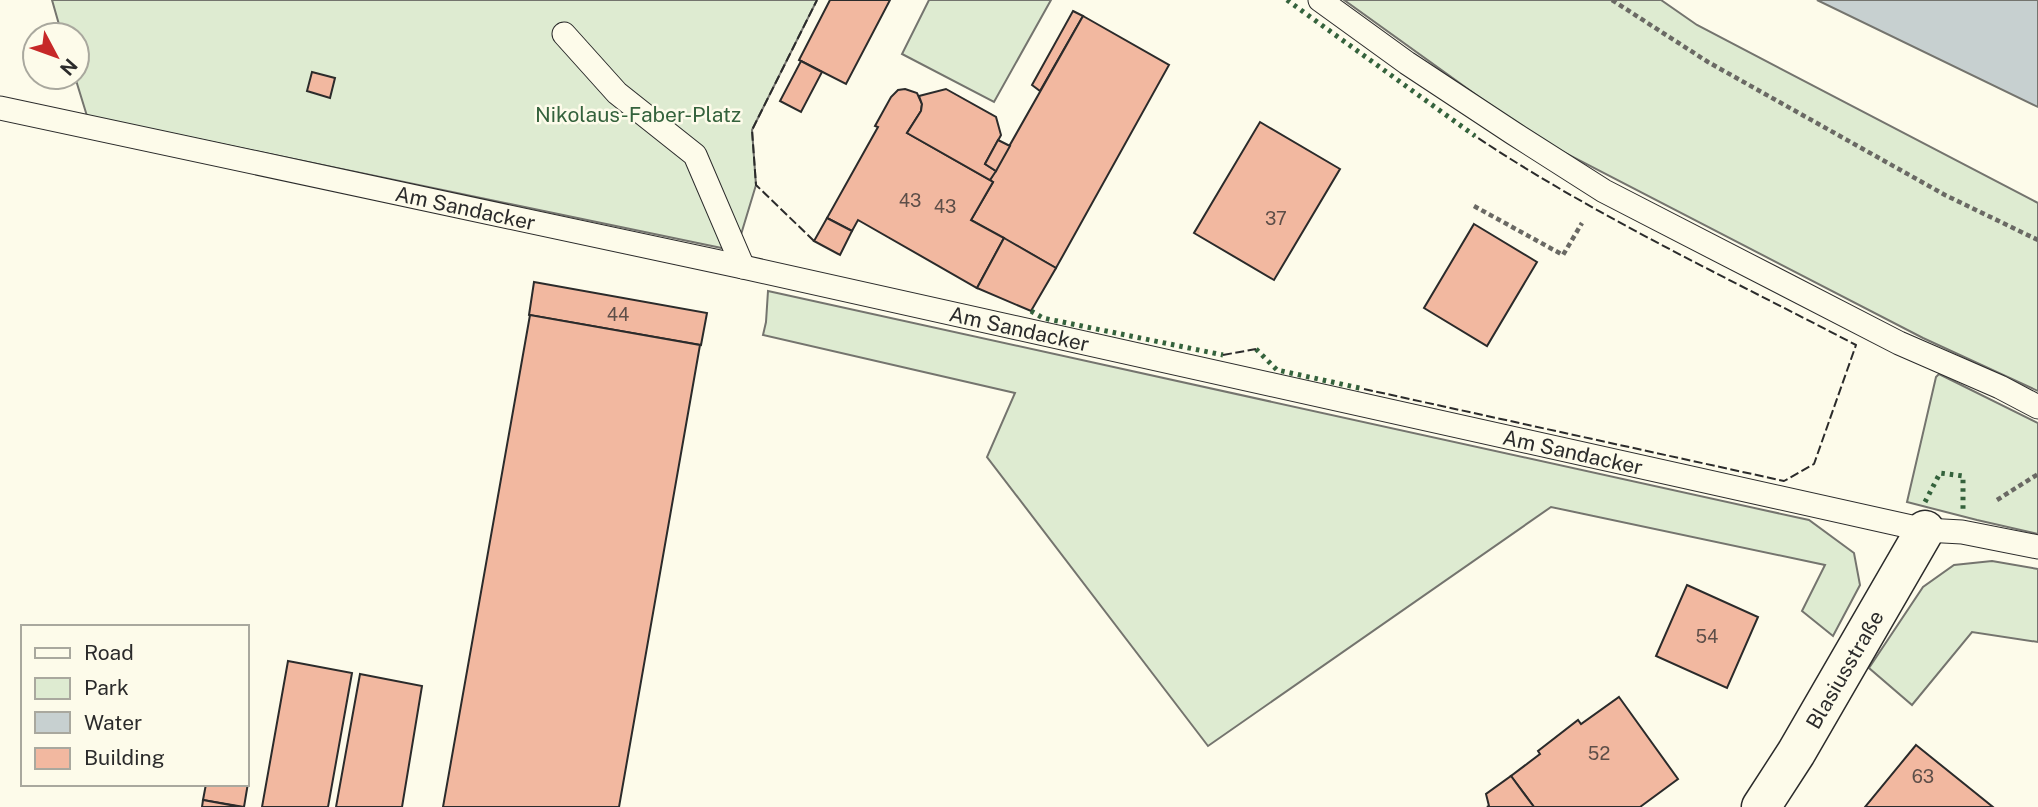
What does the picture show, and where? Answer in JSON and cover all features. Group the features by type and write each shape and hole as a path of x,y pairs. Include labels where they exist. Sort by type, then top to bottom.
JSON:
{"street":[{"name":"Blasiusstraße","path":"1761,807 1797,753 1925,530"}],"lane":[{"path":"1320,0 1408,64 1604,191 1899,343 2000,387 2038,407"},
{"path":"564,34 617,93 695,155 743,267"},
{"name":"Am Sandacker","path":"0,108 743,267 1925,530 1962,532 2038,547"}],"path":[{"path":"1612,0 1720,69 1945,195 2038,240"},
{"path":"1474,206 1563,255 1604,191"}],"green space":[{"name":"Nikolaus-Faber-Platz","path":"52,0 817,0 752,130 756,185 736,251 87,116 79,91 91,91 91,21 58,21"},
{"path":"929,0 1051,0 994,102 902,54"},
{"path":"1344,0 1661,0 1697,25 2038,203 2038,391 1923,338 1536,138"},
{"path":"768,291 1809,520 1854,553 1860,585 1833,636 1802,611 1825,565 1551,507 1208,746 987,457 1015,393 763,335"},
{"path":"1939,374 2038,423 2038,534 1907,502 1936,377"},
{"path":"1992,561 2038,569 2038,642 1972,632 1912,705 1869,668 1923,587 1954,565"}],"water":[{"path":"1817,0 2038,0 2038,107"}],"building":[{"path":"830,0 890,0 846,84 799,60"},
{"path":"1073,11 1083,16 1040,91 1032,85"},
{"path":"1083,16 1169,65 1056,268 971,220 993,182 990,180"},
{"path":"801,61 822,72 801,112 780,101"},
{"path":"312,72 335,78 330,98 307,91"},
{"path":"946,89 996,117 1001,135 985,164 996,171 990,180 907,133 921,111 919,96"},
{"path":"898,90 917,93 922,104 921,111 907,133 993,182 971,220 1004,238 977,288 858,220 852,231 827,218 878,127 875,126 891,97"},
{"path":"1260,122 1340,169 1274,280 1194,233"},
{"path":"998,140 1010,146 996,171 985,164"},
{"path":"827,218 852,231 840,255 814,241"},
{"path":"1474,224 1537,262 1487,346 1424,308"},
{"path":"1004,238 1056,268 1031,311 977,288"},
{"path":"534,282 707,313 701,345 529,315"},
{"path":"530,315 700,345 619,807 443,807"},
{"path":"1687,585 1758,617 1727,688 1656,656"},
{"path":"288,661 352,673 328,807 262,807"},
{"path":"360,674 422,686 402,807 336,807"},
{"path":"1619,697 1678,779 1640,807 1534,807 1511,776 1578,720 1581,724"},
{"path":"1916,745 1993,807 1865,807"},
{"path":"1511,776 1534,807 1487,807 1486,794"},
{"path":"206,786 248,786 244,807 203,800"},
{"path":"203,800 241,807 202,807"}],"hedge":[{"path":"1287,0 1475,136"},
{"path":"1031,311 1043,318 1223,355"},
{"path":"1256,349 1277,370 1364,389"},
{"path":"1925,502 1940,473 1963,476 1963,509"}],"fence":[{"path":"814,241 756,185 752,130 817,0"},
{"path":"1364,389 1784,481 1814,464 1856,345 1615,220 1475,136"},
{"path":"1223,355 1256,349"}]}
